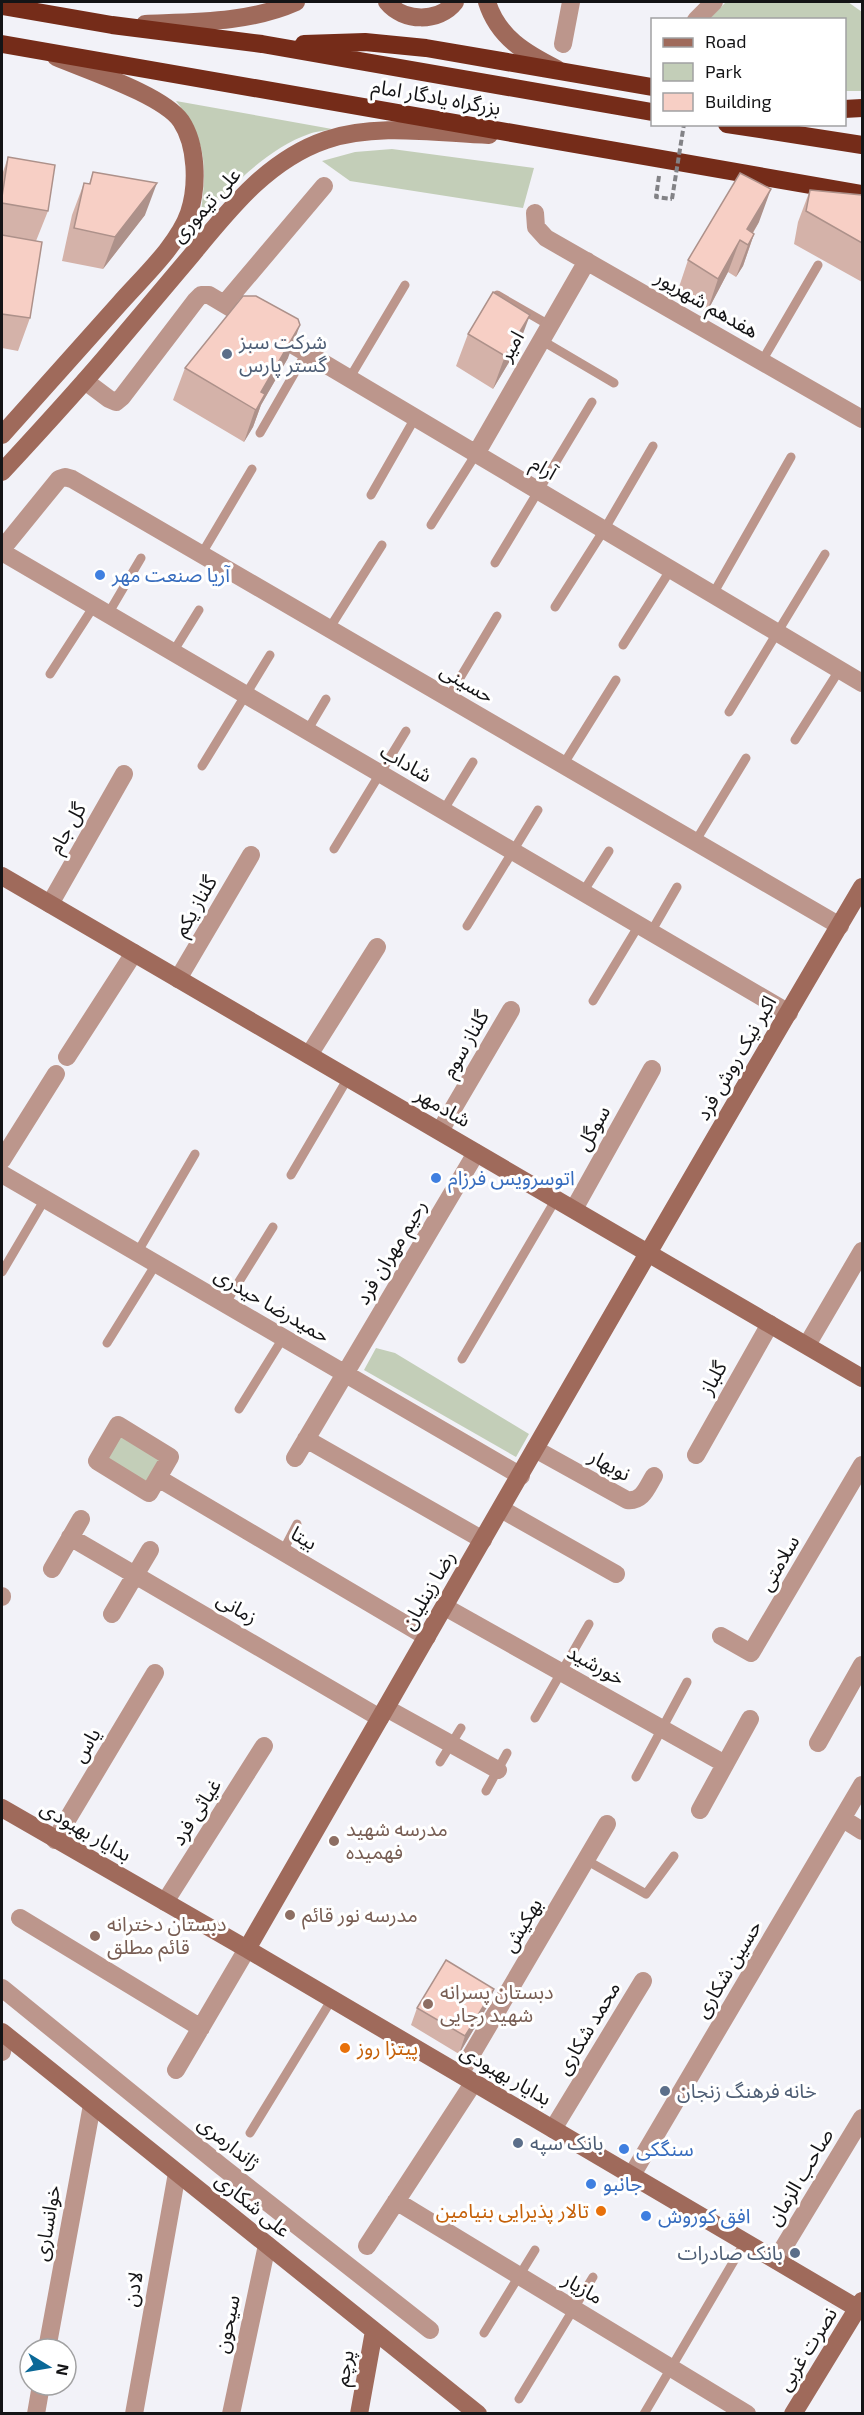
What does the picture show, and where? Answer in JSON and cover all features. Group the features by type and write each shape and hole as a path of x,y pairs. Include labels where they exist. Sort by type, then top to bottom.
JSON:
{"highway":[{"name":"بزرگراه یادگار امام","path":"2,6 112,25 262,44 651,112"},
{"path":"262,44 386,43 651,87"},
{"name":"بزرگراه یادگار امام","path":"2,44 862,194"},
{"path":"846,109 862,108"},
{"path":"740,126 862,145"}],"main road":[{"path":"112,25 223,20 254,15 296,2"},
{"path":"387,2 406,16 419,17 442,13 455,2"},
{"path":"487,2 499,30 513,43 533,57 564,72"},
{"name":"علی تیموری","path":"2,435 172,242 188,214 194,182 194,166 187,134 175,114 153,99 40,51"},
{"name":"علی تیموری","path":"2,472 85,381 243,195 267,173 326,140 351,135 384,131 528,136"},
{"name":"شادمهر","path":"2,876 862,1377"},
{"name":"اکبر نیک روش فرد","path":"648,1252 862,887"},
{"name":"رضا زینلیان","path":"247,1949 648,1252"},
{"name":"بدایار بهبودی","path":"2,1808 776,2260 861,2307"},
{"name":"علی شکاری","path":"3,2040 92,2105 478,2414"},
{"name":"نصرت غربی","path":"793,2414 861,2307"},
{"name":"پرچم","path":"359,2414 374,2331"}],"street":[{"path":"563,44 571,2"},
{"path":"698,18 714,2"},
{"path":"225,303 324,186"},
{"name":"هفدهم شهریور","path":"535,217 540,233 546,238 862,419"},
{"name":"امیر","path":"476,454 587,261"},
{"name":"آرام","path":"85,381 116,402 201,295 209,295 862,683"},
{"name":"حسینی","path":"2,550 59,479 65,477 72,479 840,926"},
{"name":"شاداب","path":"2,550 789,1013"},
{"name":"گل جام","path":"50,904 124,774"},
{"name":"گلناز یکم","path":"178,979 250,855"},
{"path":"309,1055 376,947"},
{"path":"67,1058 134,953"},
{"name":"گلناز سوم","path":"440,1131 511,1010"},
{"name":"سوگل","path":"574,1209 652,1069"},
{"path":"2,1160 56,1074"},
{"name":"رحیم مهران فرد","path":"295,1458 476,1153"},
{"name":"حمیدرضا حیدری","path":"2,1174 521,1476"},
{"path":"807,1345 862,1251"},
{"name":"گلباز","path":"696,1455 770,1324"},
{"path":"306,1439 483,1540"},
{"name":"نوبهار","path":"536,1449 627,1500 633,1501 641,1497 654,1476"},
{"name":"سلامتی","path":"721,1636 752,1653 862,1465"},
{"name":"بیتا","path":"158,1478 427,1636"},
{"path":"501,1509 616,1574"},
{"path":"52,1569 81,1519"},
{"name":"زمانی","path":"70,1537 383,1713"},
{"path":"112,1614 150,1550"},
{"name":"خورشید","path":"445,1607 725,1764"},
{"path":"818,1743 862,1665"},
{"name":"یاس","path":"55,1840 155,1673"},
{"path":"383,1713 451,1744 498,1770"},
{"path":"699,1810 750,1719"},
{"name":"غیاثی فرد","path":"165,1902 264,1746"},
{"name":"حسین شکاری","path":"632,2175 862,1785"},
{"path":"843,1819 862,1831"},
{"name":"بهکیش","path":"467,2078 607,1824"},
{"path":"20,1918 201,2028"},
{"path":"176,2070 247,1949"},
{"name":"محمد شکاری","path":"553,2129 642,1981"},
{"name":"ژاندارمری","path":"2,1988 221,2166 430,2330"},
{"path":"367,2246 396,2201 467,2078"},
{"name":"خوانساری","path":"49,2337 92,2105"},
{"name":"صاحب الزمان","path":"776,2260 862,2118"},
{"name":"لادن","path":"134,2414 177,2174"},
{"name":"مازیار","path":"396,2201 747,2414"},
{"name":"سیحون","path":"231,2414 267,2245"},
{"path":"36,2414 39,2397"}],"lane":[{"path":"762,361 818,265"},
{"path":"349,379 405,285"},
{"path":"497,295 614,383"},
{"path":"260,434 306,353"},
{"path":"495,563 540,492 592,402"},
{"path":"371,495 415,418"},
{"path":"555,606 604,530 653,446"},
{"path":"431,525 476,454"},
{"path":"713,594 791,457"},
{"path":"201,555 252,469"},
{"path":"329,629 382,545"},
{"path":"729,712 825,554"},
{"path":"50,674 141,558"},
{"path":"623,645 670,569"},
{"path":"173,652 199,610"},
{"path":"448,698 497,616"},
{"path":"202,766 270,655"},
{"path":"795,740 840,669"},
{"path":"563,765 616,680"},
{"path":"307,731 326,699"},
{"path":"334,849 406,731"},
{"path":"695,842 746,758"},
{"path":"443,811 473,762"},
{"path":"467,926 538,810"},
{"path":"583,892 609,851"},
{"path":"593,1000 677,887"},
{"path":"291,1175 348,1078"},
{"path":"136,1252 195,1154"},
{"path":"2,1272 45,1199"},
{"path":"462,1359 556,1199"},
{"path":"225,1304 273,1227"},
{"path":"107,1342 156,1264"},
{"path":"239,1409 283,1338"},
{"path":"283,1551 297,1524"},
{"path":"535,1718 590,1624"},
{"path":"636,1776 687,1682"},
{"path":"440,1762 461,1728"},
{"path":"486,1791 507,1754"},
{"path":"586,1860 645,1894 674,1856"},
{"path":"250,2133 332,1999"},
{"path":"644,2414 746,2242"},
{"path":"484,2333 535,2250"},
{"path":"519,2399 593,2277"}],"path":[{"path":"656,197 672,199 684,126"}],"green space":[{"path":"726,2 848,2 862,12 862,91 846,91 846,18 710,18"},
{"path":"176,101 332,129 294,140 264,159 236,183 200,221 204,187 203,158 195,131"},
{"path":"392,149 534,168 523,208 350,181 322,161 355,152"},
{"path":"376,1348 395,1353 529,1434 516,1457 364,1370"},
{"path":"120,1435 160,1459 144,1485 106,1460"}],"building":[{"path":"8,157 55,165 48,211 2,203"},
{"path":"93,172 157,183 115,237 74,228 84,183 90,184"},
{"path":"740,173 771,189 747,229 754,234 748,245 740,240 718,279 688,260"},
{"path":"810,190 862,195 862,243 806,211"},
{"path":"2,235 42,242 30,318 2,314"},
{"path":"493,292 530,315 505,356 468,334"},
{"path":"243,296 256,296 298,319 300,325 261,392 265,394 256,410 185,368"},
{"path":"446,1960 494,1989 465,2036 417,2008"}],"place":[{"name":"شرکت سبز گستر پارس","path":"227,354"},
{"name":"آریا صنعت مهر","path":"100,575"},
{"name":"اتوسرویس فرزام","path":"436,1178"},
{"name":"مدرسه شهید فهمیده","path":"334,1841"},
{"name":"مدرسه نور قائم","path":"290,1915"},
{"name":"دبستان دخترانه قائم مطلق","path":"95,1936"},
{"name":"دبستان پسرانه شهید رجایی","path":"428,2004"},
{"name":"پیتزا روز","path":"345,2048"},
{"name":"خانه فرهنگ زنجان","path":"665,2091"},
{"name":"بانک سپه","path":"518,2143"},
{"name":"سنگکی","path":"624,2149"},
{"name":"جانبو","path":"591,2184"},
{"name":"تالار پذیرایی بنیامین","path":"601,2211"},
{"name":"افق کوروش","path":"646,2216"},
{"name":"بانک صادرات","path":"795,2253"}]}
